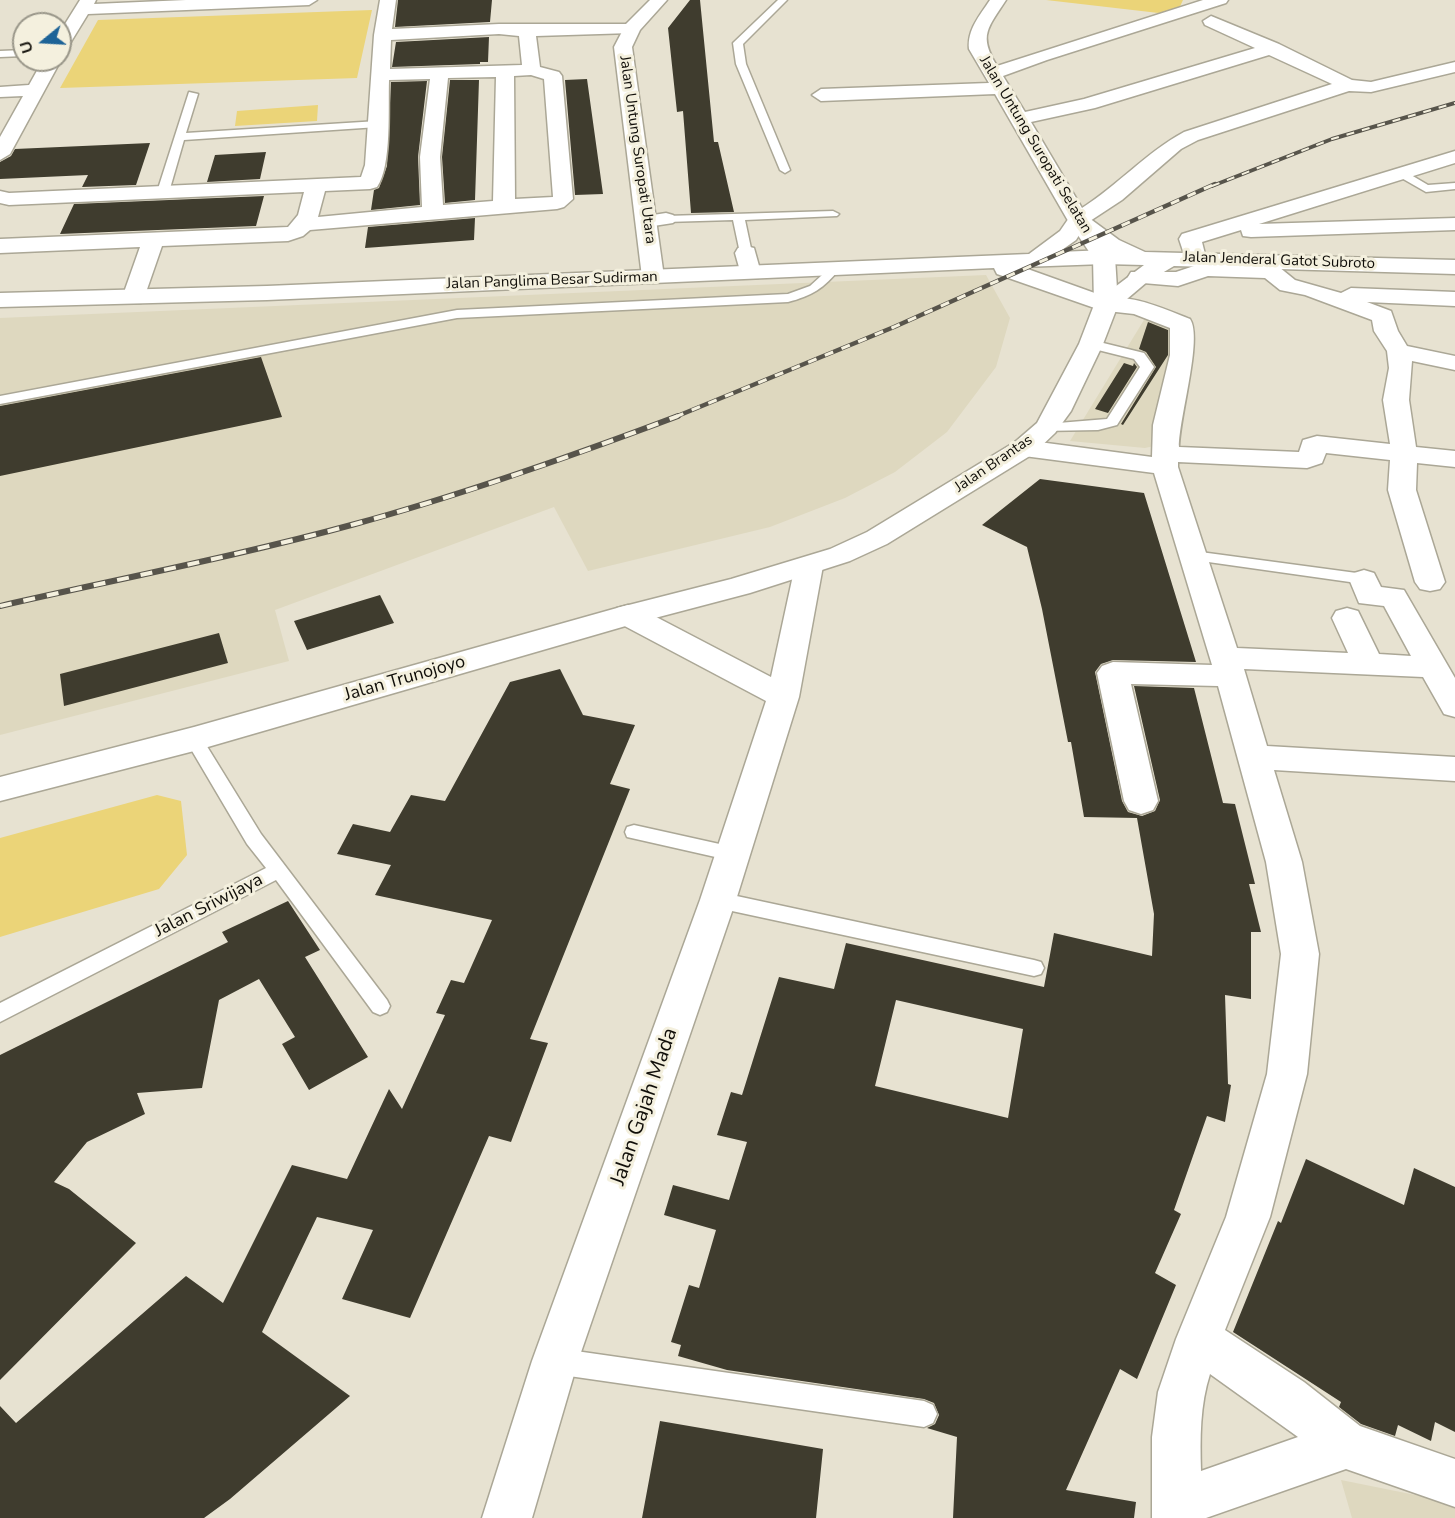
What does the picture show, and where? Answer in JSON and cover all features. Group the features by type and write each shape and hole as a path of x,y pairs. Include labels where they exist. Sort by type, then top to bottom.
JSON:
{"main road":[{"path":"72,27 86,4 309,0"},
{"path":"0,197 9,199 370,183 374,176 383,35 388,0"},
{"name":"Jalan Untung Suropati Utara","path":"653,277 657,220 623,58 623,47 632,28 659,0"},
{"name":"Jalan Untung Suropati Selatan","path":"998,0 976,41 1078,219 1104,257"},
{"path":"821,95 997,81 1041,56 1220,0"},
{"path":"1212,21 1348,85 1371,87 1455,67"},
{"path":"383,35 499,29 527,31 632,28"},
{"path":"527,31 532,70"},
{"path":"1019,119 1088,104 1273,48"},
{"path":"306,224 557,203 563,199 553,76 532,70 382,75"},
{"path":"505,71 503,201 512,205"},
{"path":"0,154 45,72"},
{"path":"433,213 430,158 440,73"},
{"path":"1036,259 1059,244 1078,219 1115,196 1174,145 1191,136 1348,85"},
{"path":"0,92 34,90"},
{"path":"1106,305 1143,267 1184,258 1190,239 1455,157"},
{"path":"0,246 153,242 288,235 298,232 306,224 316,185"},
{"path":"1078,219 1143,267"},
{"path":"1210,232 1455,224"},
{"path":"133,298 153,242"},
{"path":"1104,257 1178,279 1206,269 1272,272 1288,285 1322,294 1383,316 1386,331 1399,351 1401,368 1395,400 1404,453 1402,490 1416,543 1430,582"},
{"name":"Jalan Panglima Besar Sudirman","path":"0,300 133,298 653,277 748,263 833,269 1104,257"},
{"name":"Jalan Brantas","path":"809,566 877,538 1024,448 1046,428 1058,411 1091,344 1106,305 1104,257"},
{"name":"Jalan Jenderal Gatot Subroto","path":"1184,258 1455,267"},
{"path":"974,262 1048,282 1106,305 1137,307 1182,324 1182,355 1169,404 1165,460 1284,862 1300,954 1295,1017 1287,1074 1248,1217 1199,1339 1181,1392 1176,1437 1176,1511 1346,1445"},
{"path":"1322,294 1455,299"},
{"path":"1399,351 1455,363"},
{"path":"1024,448 1165,460 1307,460 1313,457 1312,446 1317,444 1455,459"},
{"name":"Jalan Trunojoyo","path":"0,789 194,739 628,615 809,566"},
{"name":"Jalan Gajah Mada","path":"507,1518 555,1360 733,855 783,696 809,566"},
{"path":"1364,579 1369,596 1394,597 1455,706"},
{"path":"628,615 783,696"},
{"path":"1347,618 1368,664"},
{"path":"1141,801 1113,673 1228,667 1368,664 1434,667"},
{"path":"1254,757 1455,770"},
{"path":"1199,1339 1287,1400 1346,1445 1455,1483"}],"lane":[{"path":"783,0 738,43 741,64 785,170"},
{"path":"163,192 193,94"},
{"path":"179,137 378,124"},
{"path":"1430,165 1455,163"},
{"path":"1402,174 1426,189 1455,186"},
{"path":"657,220 833,214"},
{"path":"738,216 748,263"},
{"path":"0,400 457,314 788,298 809,293 824,282 833,269"},
{"path":"1046,428 1098,426 1112,422 1147,367 1139,356 1091,344"},
{"path":"1193,556 1364,579"},
{"name":"Jalan Sriwijaya","path":"0,1013 279,870 254,839 194,739"},
{"path":"634,832 733,855"},
{"path":"279,870 380,1006"},
{"path":"718,900 1034,968"},
{"path":"555,1360 924,1414"}],"shaded area":[{"path":"1046,0 1183,0 1176,15"},
{"path":"372,10 357,78 60,88 69,72 72,72 72,67 98,20"},
{"path":"318,105 317,121 235,126 237,111"},
{"path":"986,275 1010,318 996,367 947,432 895,472 845,498 770,527 588,571 554,507 275,610 289,661 0,735 0,318"},
{"path":"1147,315 1175,329 1154,446 1145,448 1070,441"},
{"path":"157,795 181,801 187,855 159,889 0,937 0,838"},
{"path":"1341,1480 1455,1503 1455,1518 1352,1518"}],"building":[{"path":"398,0 492,0 490,22 395,27"},
{"path":"690,0 700,0 714,142 718,142 734,212 691,213 683,111 677,112 668,28"},
{"path":"489,37 488,62 392,67 396,42"},
{"path":"587,79 603,194 575,195 565,80"},
{"path":"450,80 479,80 475,200 445,203 442,157"},
{"path":"427,81 418,157 420,205 371,210 374,190 379,188 387,166 391,82"},
{"path":"150,143 136,185 82,187 88,175 0,179 0,162 11,156 15,149"},
{"path":"266,152 260,179 207,182 215,155"},
{"path":"264,196 256,226 60,234 74,204"},
{"path":"475,218 474,240 365,248 368,227"},
{"path":"1148,322 1168,330 1168,355 1123,425 1121,424 1156,367 1146,352 1139,349"},
{"path":"261,357 282,417 0,476 0,406"},
{"path":"1124,363 1133,366 1134,363 1137,367 1108,413 1095,409"},
{"path":"1040,479 1144,493 1196,662 1113,660 1101,664 1095,672 1122,801 1128,812 1142,816 1155,811 1160,800 1134,686 1194,688 1223,803 1235,804 1255,884 1249,884 1261,932 1251,932 1251,999 1225,995 1228,1084 1231,1085 1225,1122 1207,1116 1174,1210 1181,1214 1155,1273 1176,1285 1137,1379 1120,1369 1066,1490 1136,1502 1134,1518 953,1518 957,1437 927,1428 935,1424 939,1415 934,1403 924,1399 727,1370 678,1356 681,1345 671,1342 689,1285 699,1288 716,1230 664,1215 673,1185 729,1200 747,1142 717,1135 731,1092 742,1095 779,977 834,989 846,943 1044,987 1054,933 1152,956 1154,914 1137,818 1084,817 1071,742 1068,742 1042,609 1027,547 982,525","holes":["896,1000 1023,1029 1008,1118 875,1086"]},
{"path":"380,595 394,623 307,650 294,621"},
{"path":"219,633 228,663 64,706 60,674"},
{"path":"560,669 583,715 635,725 610,784 630,789 530,1039 548,1043 511,1142 489,1136 410,1318 342,1299 373,1230 317,1217 262,1332 350,1396 230,1499 204,1518 0,1518 0,1406 16,1423 186,1276 223,1303 292,1165 347,1179 389,1089 402,1109 445,1015 436,1013 451,980 464,983 492,920 375,895 391,865 337,854 353,824 390,832 411,795 445,801 510,682"},
{"path":"288,901 320,950 305,957 368,1057 309,1090 282,1044 295,1037 259,979 219,1000 202,1088 137,1093 145,1114 87,1142 54,1182 69,1189 136,1243 0,1380 0,1055 228,942 222,932"},
{"path":"1306,1159 1404,1205 1414,1168 1455,1187 1455,1432 1435,1422 1431,1441 1398,1425 1395,1436 1361,1424 1339,1407 1341,1402 1233,1332 1278,1221 1281,1223"},
{"path":"660,1421 823,1449 816,1518 642,1518"}],"railway":[{"path":"1212,186 1332,139 1455,103"},
{"path":"675,417 894,327 1215,184"},
{"path":"0,606 222,557 355,524 518,474 678,416"}]}
